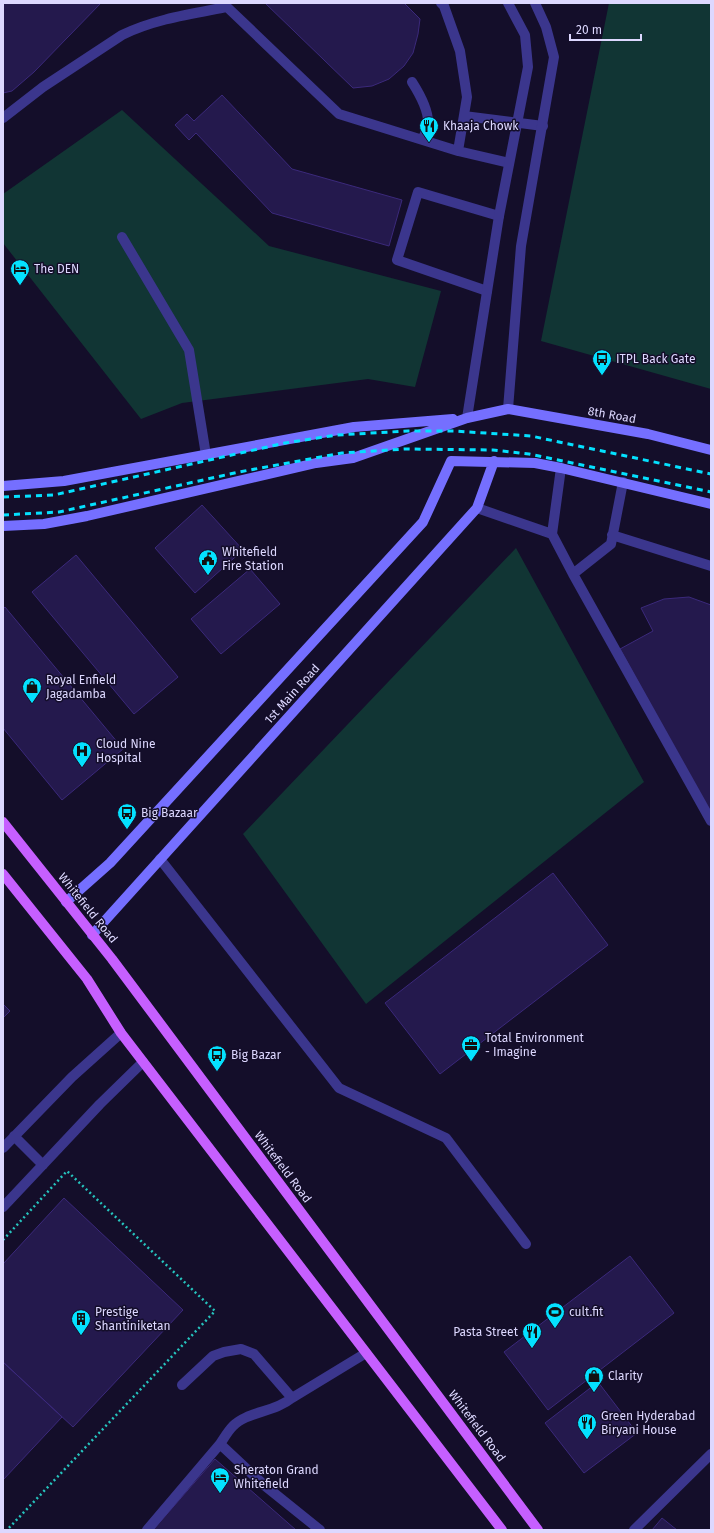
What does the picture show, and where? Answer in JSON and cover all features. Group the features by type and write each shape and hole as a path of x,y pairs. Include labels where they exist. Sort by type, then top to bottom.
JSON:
{"main road":[{"path":"3,526 44,524 87,516 316,463 353,458 467,418 508,409"},
{"name":"8th Road","path":"508,409 648,434 711,450"},
{"path":"3,486 64,481 206,456 354,427 467,418"},
{"path":"66,902 110,863 423,522 452,461 494,461 535,464 561,468 711,504"},
{"name":"1st Main Road","path":"92,935 477,508 494,461"},
{"name":"Whitefield Road","path":"3,822 92,935 538,1530"},
{"path":"3,874 88,979 121,1033 502,1530"}],"street":[{"path":"441,3 444,6 460,51 468,97 458,151"},
{"path":"467,418 499,216 528,67 524,36 508,3"},
{"path":"508,409 521,246 554,56 546,27 535,3"},
{"path":"3,118 43,87 135,29 160,21 227,7 338,114 458,151 509,162"},
{"path":"412,82 419,93 427,116 428,124 423,140"},
{"path":"464,116 543,126"},
{"path":"487,291 397,260 418,192 499,216"},
{"path":"122,237 189,350 206,456"},
{"path":"561,468 552,534 711,821"},
{"path":"573,574 611,544 623,482"},
{"path":"477,508 552,534"},
{"path":"612,535 711,566"},
{"path":"160,860 339,1088 446,1138 526,1244"},
{"path":"3,1148 72,1077 121,1033"},
{"path":"3,1207 100,1104 143,1062"},
{"path":"14,1136 43,1164"},
{"path":"182,1385 213,1356 224,1352 241,1349 254,1354 292,1398"},
{"path":"147,1530 220,1444 233,1426 242,1420 283,1405 366,1353"},
{"path":"220,1444 264,1485 320,1530"},
{"path":"634,1530 711,1454"}],"path":[{"path":"3,1240 67,1171 215,1311 7,1530"}],"green space":[{"path":"609,3 711,3 711,389 541,341"},
{"path":"122,110 269,246 441,291 415,387 368,379 182,403 141,419 3,243 3,194"},
{"path":"516,548 644,782 366,1004 243,834"}],"building":[{"path":"3,3 101,3 34,72 12,91 3,93"},
{"path":"265,3 404,3 420,19 413,53 404,66 389,79 372,86 353,88"},
{"path":"222,95 292,169 402,200 389,246 272,213 196,133 189,140 175,125 187,114 194,121"},
{"path":"202,505 243,550 195,593 155,548"},
{"path":"76,555 178,677 134,714 32,592"},
{"path":"250,569 280,604 221,654 191,619"},
{"path":"689,597 711,605 711,815 620,649 653,631 641,608 664,599"},
{"path":"5,607 123,749 62,800 3,728 3,609"},
{"path":"553,873 608,945 440,1074 385,1003"},
{"path":"3,1004 10,1011 3,1018"},
{"name":"Prestige Shantiniketan","path":"64,1198 183,1310 73,1427 3,1362 3,1264"},
{"path":"630,1256 674,1313 548,1410 504,1352"},
{"path":"3,1362 62,1417 3,1480"},
{"path":"598,1382 637,1433 584,1473 545,1423"},
{"name":"Sheraton Grand Whitefield","path":"215,1459 296,1530 153,1530"},
{"path":"662,1518 677,1530 652,1530"}],"railway":[{"path":"3,497 54,495 285,443 337,435 408,431 454,431 531,436 711,474"},
{"path":"3,515 59,512 239,472 342,453 405,449 493,450 529,454 711,492"}],"place":[{"name":"Khaaja Chowk","path":"429,143"},
{"name":"The DEN","path":"20,286"},
{"name":"ITPL Back Gate","path":"602,376"},
{"name":"Whitefield Fire Station","path":"208,576"},
{"name":"Royal Enfield Jagadamba","path":"32,704"},
{"name":"Cloud Nine Hospital","path":"82,768"},
{"name":"Big Bazaar","path":"127,830"},
{"name":"Total Environment - Imagine","path":"471,1062"},
{"name":"Big Bazar","path":"217,1072"},
{"name":"cult.fit","path":"555,1329"},
{"name":"Prestige Shantiniketan","path":"81,1336"},
{"name":"Pasta Street","path":"532,1349"},
{"name":"Clarity","path":"594,1393"},
{"name":"Green Hyderabad Biryani House","path":"587,1440"},
{"name":"Sheraton Grand Whitefield","path":"220,1494"}]}
